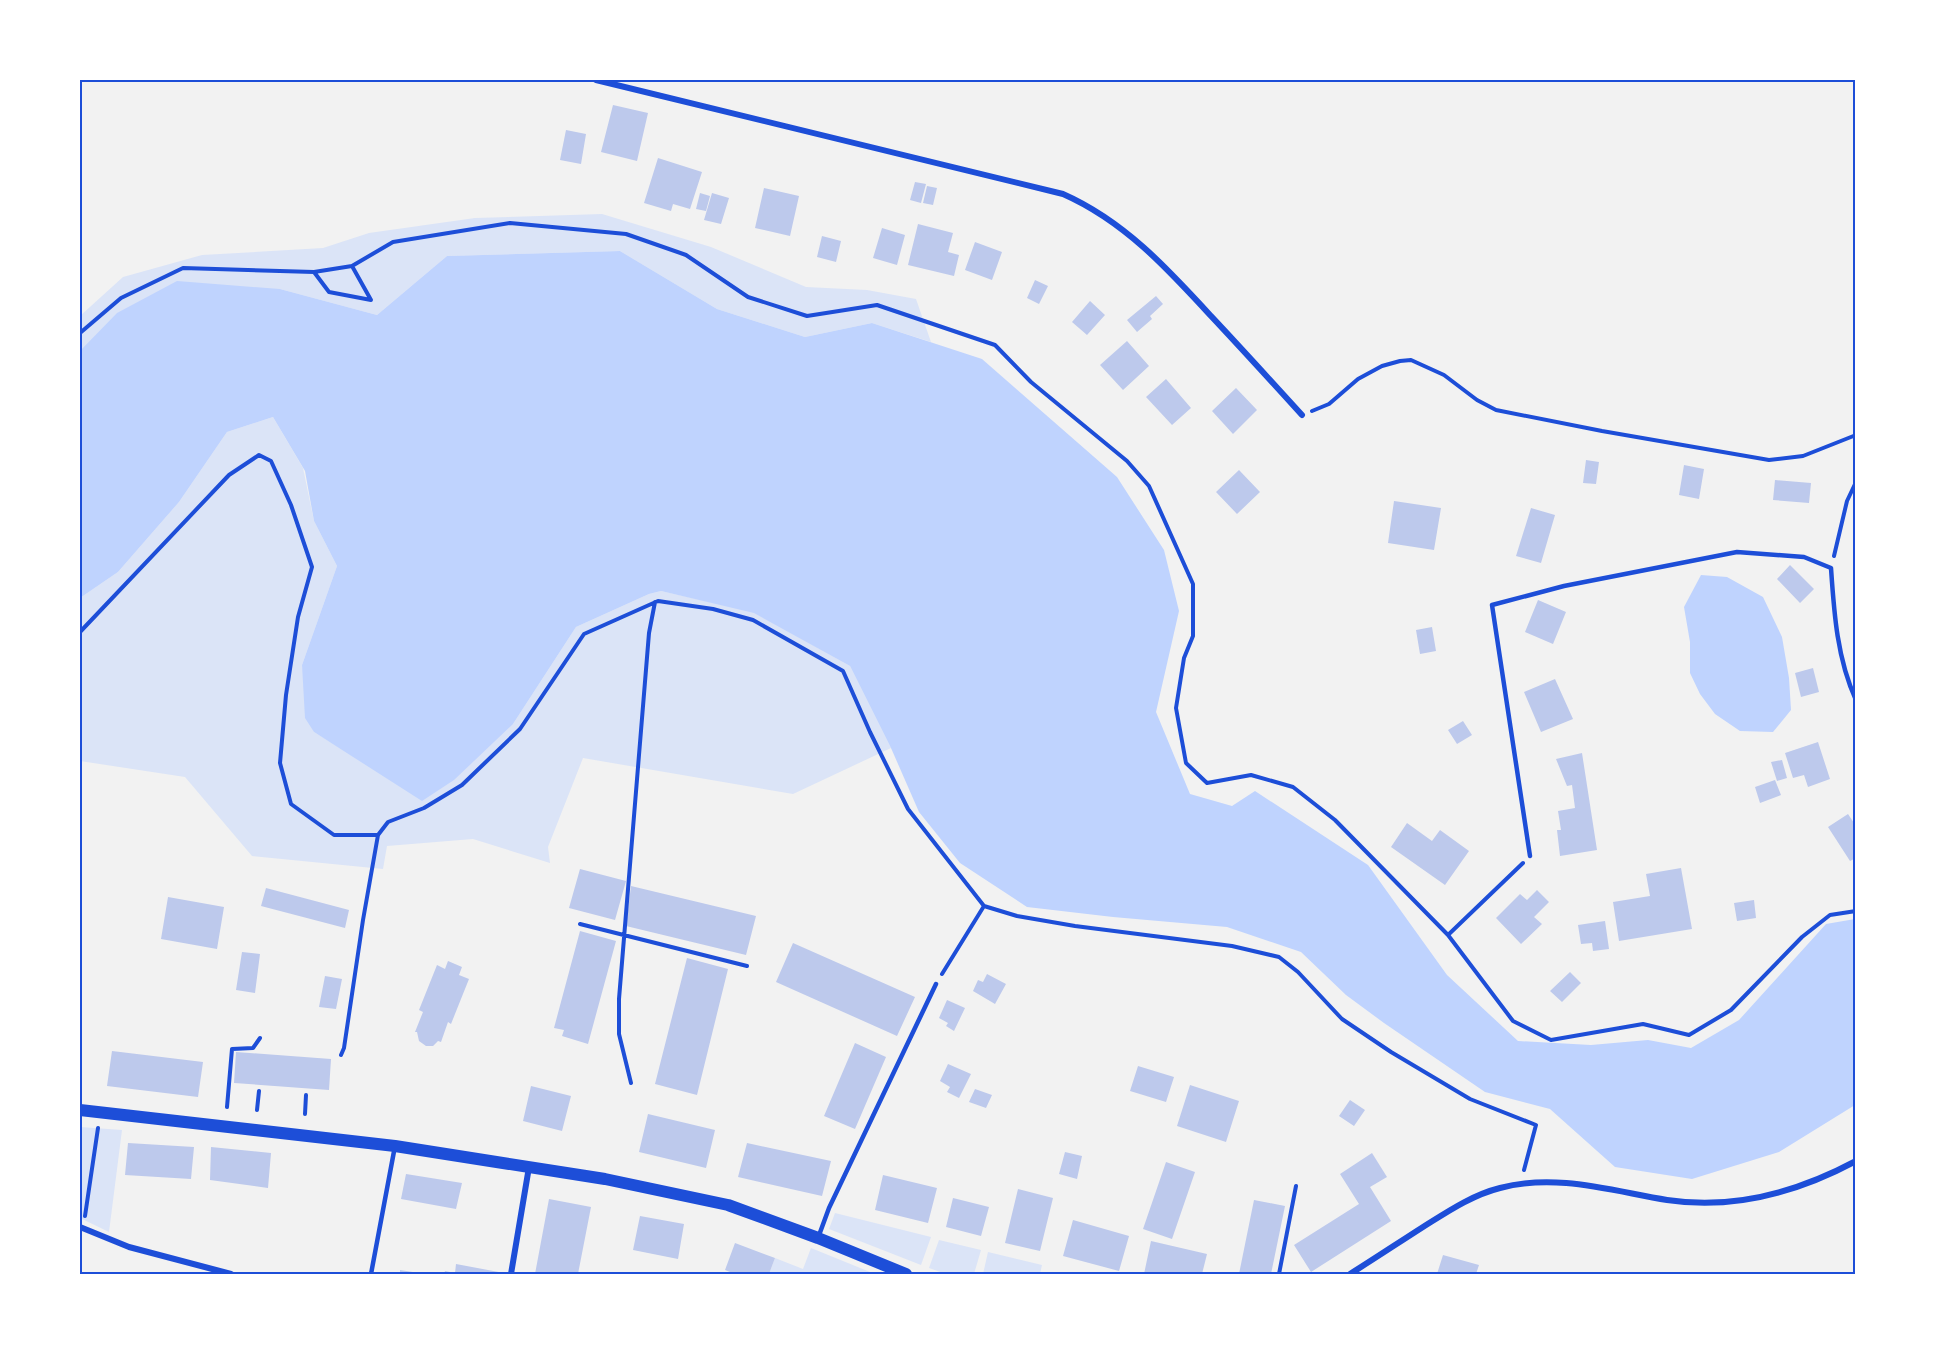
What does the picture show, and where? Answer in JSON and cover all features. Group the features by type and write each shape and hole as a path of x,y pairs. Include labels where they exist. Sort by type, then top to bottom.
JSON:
{"main road":[{"path":"80,1110 395,1146 605,1179 728,1205 818,1238 906,1275"}],"street":[{"path":"596,80 1051,192 1080,202 1108,218 1156,257 1302,415"},
{"path":"1350,1275 1458,1205 1499,1188 1541,1183 1578,1184 1669,1200 1723,1202 1756,1199 1786,1191 1856,1161"},
{"path":"512,1275 529,1167"},
{"path":"80,1227 129,1247 231,1275"}],"lane":[{"path":"1530,856 1492,605 1564,586 1737,552 1804,557 1831,568 1834,617 1848,684 1856,700"},
{"path":"818,1238 829,1209 936,984"},
{"path":"371,1275 395,1146"}],"path":[{"path":"80,333 122,298 183,268 314,272 352,266 393,242 510,223 626,234 686,255 748,297 807,316 877,305 995,345 1031,382 1127,461 1149,486 1192,584 1193,636 1184,658 1176,708 1186,763 1207,783 1251,775 1293,787 1335,820 1448,935 1513,1020 1551,1040 1643,1024 1689,1035 1731,1010 1802,937 1830,915 1856,911"},
{"path":"314,272 328,292 371,300 352,266"},
{"path":"1302,415 1329,404 1358,379 1382,366 1411,360 1444,375 1477,400 1496,410 1602,431 1769,459 1803,456 1856,435"},
{"path":"80,632 229,475 259,455 270,461 291,505 312,567 298,617 286,695 280,762 291,804 334,835 378,835"},
{"path":"1831,568 1847,501 1856,482"},
{"path":"341,1055 378,835 388,822 424,808 462,785 520,729 584,634 658,601 713,609 753,620 843,671 908,808 984,906 1017,916 1075,926 1232,946 1279,957 1298,972 1342,1019 1381,1046 1470,1099 1536,1125 1520,1185"},
{"path":"631,1083 619,1034 619,999 649,633 655,602"},
{"path":"1448,935 1530,856"},
{"path":"936,984 984,906"},
{"path":"580,924 747,966"},
{"path":"228,1107 232,1049 253,1048 260,1038"},
{"path":"257,1110 259,1091"},
{"path":"305,1114 306,1095"},
{"path":"80,1227 85,1217 101,1112"},
{"path":"1279,1275 1296,1186"}],"shaded area":[{"path":"602,214 711,247 806,287 867,290 916,299 931,342 872,323 805,337 717,309 620,251 447,256 377,315 280,289 80,351 80,316 123,277 202,255 323,248 369,233 475,218"},
{"path":"273,417 303,468 314,521 337,566 302,665 314,732 340,748 513,724 576,627 649,594 661,591 754,612 850,666 891,748 793,794 583,758 548,847 550,863 473,839 387,846 383,869 252,856 185,777 80,761 80,598 118,572 179,502 227,432"},
{"path":"80,1127 122,1130 109,1232 80,1218"},
{"path":"835,1213 931,1237 921,1265 829,1229"},
{"path":"939,1240 981,1250 974,1274 946,1274 929,1268"},
{"path":"811,1248 875,1274 769,1274 775,1258 803,1269"},
{"path":"988,1252 1042,1265 1040,1274 983,1274"}],"water":[{"path":"620,251 717,309 805,337 872,323 982,359 1117,477 1164,550 1179,611 1156,712 1190,794 1232,806 1255,791 1368,865 1447,975 1518,1041 1591,1045 1648,1040 1691,1048 1739,1020 1826,924 1855,919 1855,1105 1779,1152 1692,1179 1615,1167 1550,1109 1485,1092 1384,1023 1346,995 1301,952 1227,927 1027,907 960,863 919,812 891,748 850,666 754,613 661,591 649,594 576,627 513,724 454,780 422,801 314,732 305,718 302,665 337,566 314,521 305,471 273,417 227,432 179,502 118,572 80,598 80,351 117,313 177,281 280,289 377,315 447,256"},
{"path":"1701,575 1727,577 1763,597 1782,637 1789,678 1791,710 1773,732 1740,731 1715,714 1700,694 1690,673 1690,642 1684,607"}],"building":[{"path":"613,105 648,113 637,161 601,152"},
{"path":"566,130 586,134 581,164 560,160"},
{"path":"658,158 702,172 690,209 673,204 671,211 644,203"},
{"path":"915,182 926,184 921,203 910,200"},
{"path":"927,186 937,188 933,205 923,203"},
{"path":"764,188 799,196 790,236 755,228"},
{"path":"700,193 710,196 706,211 696,209"},
{"path":"712,193 729,198 721,224 704,220"},
{"path":"918,224 953,233 948,252 959,255 954,276 908,265"},
{"path":"882,228 905,235 897,265 873,258"},
{"path":"822,236 841,241 836,262 817,257"},
{"path":"975,242 1002,252 992,280 965,270"},
{"path":"1035,280 1048,286 1039,304 1027,298"},
{"path":"1156,296 1163,304 1150,316 1152,319 1137,332 1127,320"},
{"path":"1090,301 1105,315 1087,335 1072,322"},
{"path":"1127,341 1149,366 1123,390 1100,365"},
{"path":"1166,379 1191,408 1172,425 1146,397"},
{"path":"1236,388 1257,410 1233,434 1212,411"},
{"path":"1586,460 1599,462 1596,484 1583,483"},
{"path":"1684,465 1704,469 1699,499 1679,495"},
{"path":"1239,470 1260,492 1237,514 1216,492"},
{"path":"1775,480 1811,483 1809,503 1773,500"},
{"path":"1394,501 1441,508 1434,550 1388,543"},
{"path":"1531,508 1555,515 1541,563 1516,556"},
{"path":"1790,565 1814,589 1800,603 1777,579"},
{"path":"1538,600 1566,612 1553,644 1525,632"},
{"path":"1432,627 1436,651 1420,654 1416,630"},
{"path":"1813,668 1819,692 1801,697 1795,673"},
{"path":"1555,679 1573,719 1541,732 1524,692"},
{"path":"1463,721 1472,735 1457,744 1448,730"},
{"path":"1818,742 1830,779 1808,787 1804,775 1793,778 1785,753"},
{"path":"1582,753 1597,850 1560,856 1557,830 1561,830 1558,811 1575,808 1572,785 1567,786 1556,759"},
{"path":"1782,760 1787,778 1777,781 1771,762"},
{"path":"1775,780 1781,795 1760,803 1755,787"},
{"path":"1848,814 1856,826 1856,858 1850,861 1828,827"},
{"path":"1407,823 1432,841 1440,830 1469,851 1445,885 1391,847"},
{"path":"1681,868 1692,929 1619,941 1613,902 1650,896 1646,874"},
{"path":"580,869 626,881 615,920 569,908"},
{"path":"631,886 756,916 746,955 626,926"},
{"path":"266,888 349,910 345,928 261,906"},
{"path":"1537,890 1549,902 1534,917 1542,924 1521,944 1496,918 1520,894 1527,900"},
{"path":"168,897 224,907 217,949 161,939"},
{"path":"1754,900 1756,918 1737,921 1734,903"},
{"path":"1605,921 1609,949 1593,951 1592,943 1581,944 1578,925"},
{"path":"580,931 616,941 588,1044 562,1036 564,1030 554,1028"},
{"path":"793,943 915,997 897,1036 776,982"},
{"path":"242,952 260,954 255,993 236,990"},
{"path":"687,958 728,969 697,1095 655,1084"},
{"path":"448,961 462,967 459,975 469,979 451,1024 448,1022 441,1042 438,1041 433,1046 426,1046 419,1041 417,1032 415,1032 423,1012 419,1010 437,965 445,969"},
{"path":"1570,972 1581,983 1562,1002 1550,991"},
{"path":"987,974 1006,984 995,1004 973,991 978,980 983,982"},
{"path":"325,976 342,979 336,1009 319,1007"},
{"path":"947,1000 965,1008 954,1031 946,1026 948,1023 939,1018"},
{"path":"855,1043 886,1057 855,1129 824,1116"},
{"path":"112,1051 203,1062 198,1097 107,1086"},
{"path":"236,1052 331,1059 329,1090 234,1083"},
{"path":"948,1064 971,1074 959,1098 947,1092 950,1087 940,1081"},
{"path":"1138,1066 1174,1077 1166,1102 1130,1091"},
{"path":"1190,1085 1239,1101 1226,1142 1177,1126"},
{"path":"531,1086 571,1096 562,1131 523,1121"},
{"path":"975,1089 992,1095 986,1108 969,1102"},
{"path":"1350,1100 1365,1110 1354,1126 1339,1116"},
{"path":"648,1114 715,1130 706,1168 639,1152"},
{"path":"128,1143 194,1147 191,1179 125,1175"},
{"path":"747,1143 831,1161 822,1196 738,1177"},
{"path":"211,1147 271,1153 268,1188 210,1180"},
{"path":"1065,1152 1082,1156 1077,1179 1059,1174"},
{"path":"1372,1153 1387,1177 1370,1187 1391,1221 1311,1272 1294,1245 1359,1204 1340,1174"},
{"path":"1166,1162 1195,1172 1172,1239 1143,1229"},
{"path":"406,1174 462,1183 456,1209 401,1199"},
{"path":"883,1175 937,1188 928,1223 875,1210"},
{"path":"1018,1189 1053,1198 1040,1251 1005,1243"},
{"path":"953,1198 989,1207 981,1236 946,1227"},
{"path":"549,1199 591,1207 578,1274 535,1274"},
{"path":"1254,1200 1285,1206 1271,1274 1239,1274"},
{"path":"640,1216 684,1224 678,1259 633,1250"},
{"path":"1073,1220 1129,1236 1119,1271 1063,1256"},
{"path":"1151,1241 1207,1254 1202,1274 1144,1274"},
{"path":"735,1243 775,1258 769,1274 735,1274 725,1270"},
{"path":"1443,1255 1479,1265 1476,1274 1437,1274"},
{"path":"456,1264 504,1274 444,1274 445,1271 455,1273"},
{"path":"400,1270 419,1273 419,1274 400,1274"}]}
